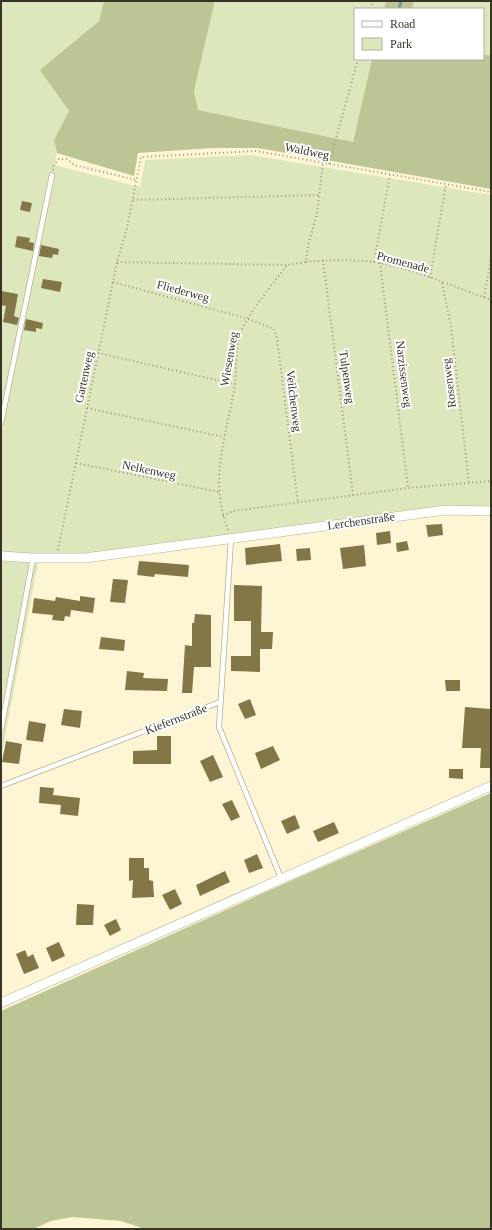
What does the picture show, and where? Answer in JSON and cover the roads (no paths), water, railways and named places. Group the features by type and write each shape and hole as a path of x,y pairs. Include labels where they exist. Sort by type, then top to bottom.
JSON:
{"street":[{"name":"Lerchenstraße","path":"1,556 57,559 85,558 446,510 491,511"},
{"path":"1,1002 491,786"}],"lane":[{"path":"1,423 52,175"},
{"path":"220,702 231,539"},
{"path":"1,730 33,558"},
{"name":"Kiefernstraße","path":"1,786 220,702 219,728 281,878"}],"waterway":[{"path":"399,8 401,1"}]}
